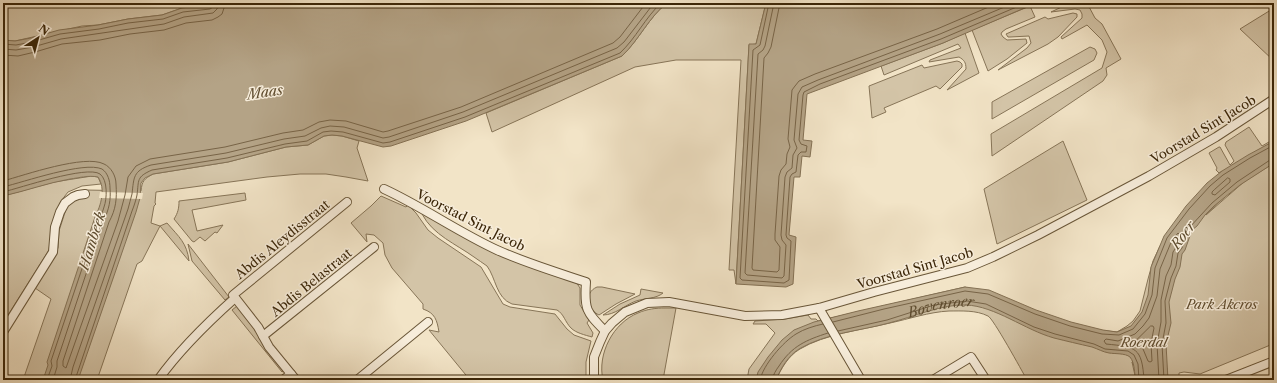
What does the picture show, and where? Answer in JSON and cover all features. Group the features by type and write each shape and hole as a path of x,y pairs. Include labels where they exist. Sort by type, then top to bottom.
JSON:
{"street":[{"name":"Voorstad Sint Jacob","path":"595,380 594,357 600,342 605,331 625,312 647,303 669,302 745,316 782,315 819,308 967,268 994,257 1149,176 1216,137 1274,99"},
{"name":"Voorstad Sint Jacob","path":"384,190 405,199 497,250 586,282 586,309 592,318 605,331"},
{"path":"3,332 53,252 55,227 60,212 72,197 85,194"},
{"name":"Abdis Aleydisstraat","path":"158,380 168,365 234,296 347,202"},
{"name":"Abdis Belastraat","path":"263,336 374,247"},
{"path":"234,296 258,327 269,347 294,377 283,380"},
{"path":"819,308 861,380"},
{"path":"357,380 428,322"},
{"path":"934,380 971,357 986,380"},
{"path":"1226,380 1274,361"}],"green space":[{"path":"3,3 218,3 182,8 162,15 82,26 15,41 3,40"},
{"path":"667,3 766,3 756,44 749,45 736,284 734,270 729,270 741,60 676,60 635,67 492,132 486,113 622,56 655,15"},
{"path":"1070,3 1087,3 1095,18 1102,24 1121,59 1106,68 1107,75 1103,81 992,156 991,134 1102,68 1107,52 1102,40 1087,25 1062,39 1061,37 1082,18 1082,14 1080,10 1075,9 1051,12"},
{"path":"1030,6 1035,17 1006,29 1001,34 1007,40 1026,39 1027,43 1007,59 988,71 972,30"},
{"path":"1274,8 1274,61 1240,29"},
{"path":"1073,13 1077,14 1077,17 1058,37 1048,44 998,70 1027,48 1031,43 1029,36 1008,37 1006,34 1045,17 1048,19"},
{"path":"965,33 979,73 947,90 966,69 966,65 959,57 929,62 930,60 961,48 958,44 884,75 881,66 943,43"},
{"path":"1090,47 1095,49 1097,53 1094,60 992,119 992,102"},
{"path":"957,61 962,64 962,67 940,89 936,86 884,108 886,112 872,118 869,86 922,65 924,68"},
{"name":"Park Akcros","path":"1249,127 1262,146 1274,139 1274,160 1240,182 1206,215 1245,181 1274,163 1274,343 1200,374 1184,372 1179,373 1179,380 1168,380 1167,368 1137,371 1132,362 1136,380 1027,380 1001,335 988,316 974,312 949,311 927,314 832,336 810,344 792,355 788,359 776,380 747,380 749,369 775,333 766,324 753,324 755,321 785,319 808,315 811,319 816,319 818,321 965,287 1069,327 1117,332 1133,321 1140,311 1153,261 1160,246 1222,171 1219,173 1216,170 1217,168 1209,153 1220,147 1230,165 1234,161 1225,145 1226,142"},
{"path":"324,136 342,136 359,141 357,148 368,181 326,174 300,174 156,192 156,204 154,206 151,223 160,226 142,261 137,264 97,380 23,380 51,299 35,288 58,248 59,231 67,206 85,190 141,191 144,181 147,177 153,174 228,162 286,147 308,145"},
{"path":"1063,141 1087,200 997,244 984,189"},
{"path":"92,176 98,177 101,184 82,186 68,192 61,201 56,212 49,250 3,323 3,196 54,182"},
{"path":"245,193 246,200 192,210 197,231 223,225 217,233 215,232 205,241 200,237 194,242 192,241 174,219 178,210 179,201"},
{"path":"381,196 406,207 408,205 416,213 428,230 481,267 503,304 510,307 555,314 574,335 591,341 586,362 586,380 470,380 429,330 439,332 435,318 423,309 423,304 392,268 385,255 383,243 374,235 366,234 367,242 351,223"},
{"path":"422,214 576,282 580,288 580,305 589,320 587,323 593,333 592,337 573,330 557,310 512,304 507,301 499,293 487,266 432,228"},
{"path":"167,223 179,236 186,249 189,261 160,226"},
{"path":"188,244 229,297 225,300 192,261"},
{"path":"597,287 635,294 599,315 592,309 589,301 590,293"},
{"path":"641,289 663,293 654,297 636,301 616,312 603,315 620,304 640,295"},
{"path":"237,306 285,370 282,372 232,310"},
{"path":"676,308 663,380 603,380 602,360 609,340 614,332 621,324 638,313 652,309"}],"water":[{"path":"218,3 667,3 655,15 622,56 466,121 391,146 383,147 342,136 324,136 308,145 286,147 228,162 153,174 145,178 141,183 140,198 136,212 78,380 43,380 48,365 47,362 101,202 102,187 98,177 87,176 3,196 3,40 15,41 59,30 162,15 182,8"},
{"path":"766,3 1036,3 943,43 807,94 803,140 812,141 810,157 802,156 800,177 794,177 789,235 796,237 793,284 786,287 736,284 749,44 756,44"},
{"name":"Roerdal","path":"1274,141 1274,163 1240,185 1214,206 1192,230 1185,250 1182,254 1180,267 1169,302 1171,323 1166,344 1168,380 1136,380 1133,362 1128,356 1123,354 1107,353 1092,347 1054,338 1032,330 988,309 977,306 957,305 937,309 878,326 820,339 799,349 791,355 776,380 756,380 758,372 768,357 782,340 794,330 814,322 965,287 989,290 1036,310 1071,322 1103,330 1117,332 1131,326 1142,312 1148,295 1151,267 1164,236 1186,206 1207,183 1222,171"}],"pier":[{"path":"100,192 143,193 142,199 99,198"}],"water label":[{"name":"Maas","path":"265,92"},
{"name":"Roer","path":"1183,235"},
{"name":"Hambeek","path":"92,241"},
{"name":"Bovenroer","path":"940,305"}]}
